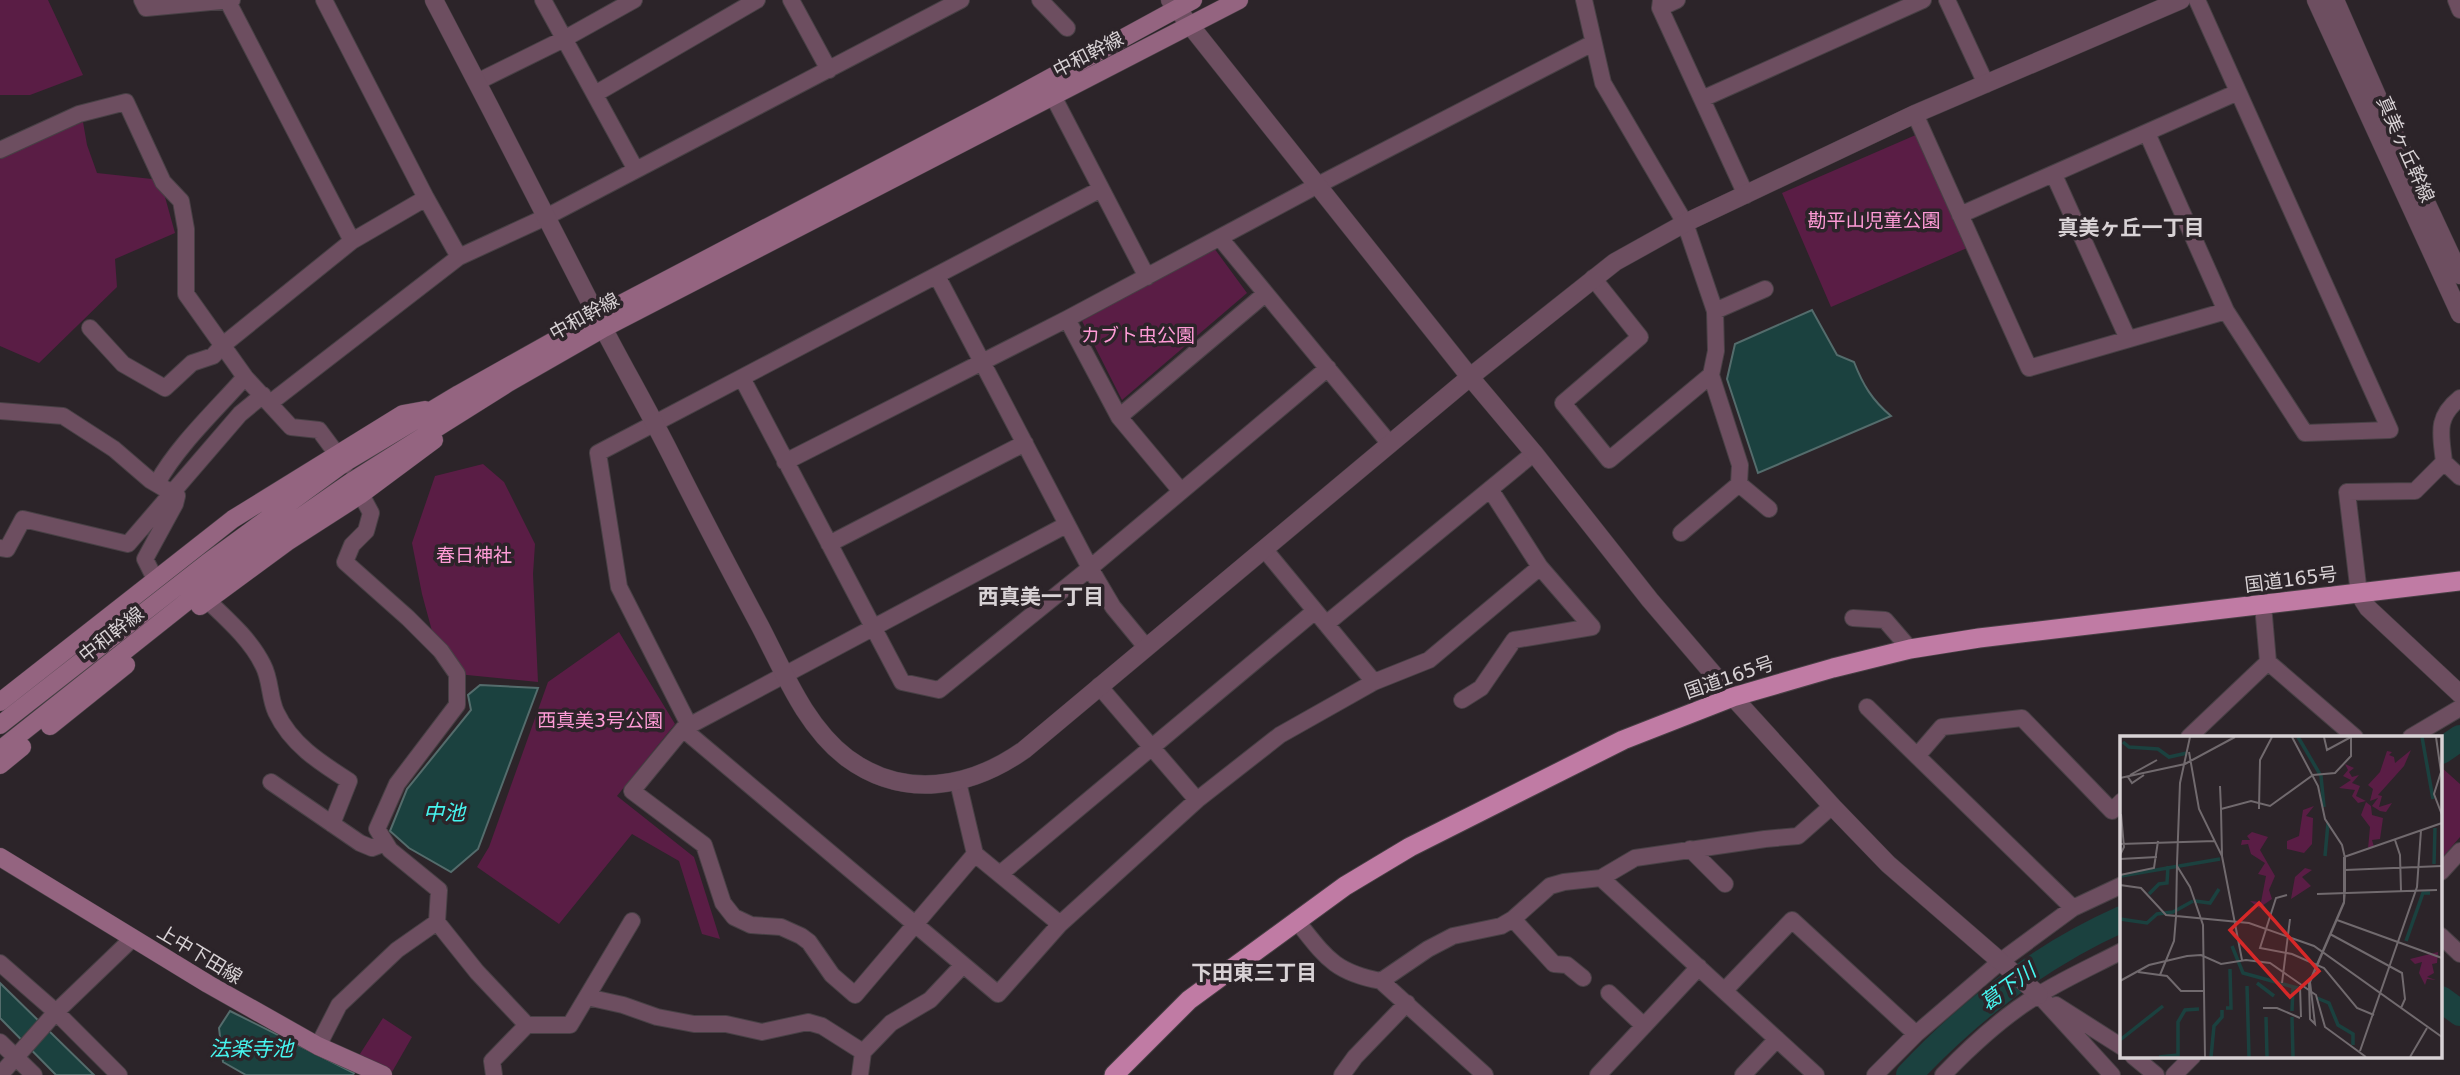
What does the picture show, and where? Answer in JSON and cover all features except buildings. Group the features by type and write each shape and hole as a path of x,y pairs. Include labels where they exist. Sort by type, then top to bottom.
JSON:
{"highway":[{"name":"国道165号","path":"1114,1075 1189,1000 1296,920 1410,846 1623,740 1733,697 1833,667 1910,649 1979,638 2460,581"}],"main road":[{"name":"中和幹線","path":"0,725 213,570 427,447 465,411 601,322 1053,96 1238,0"},
{"name":"中和幹線","path":"0,750 341,458 403,414 438,407 601,322 1127,38 1180,3"},
{"path":"0,702 233,519 341,458"},
{"path":"0,765 207,600 357,487"},
{"name":"上中下田線","path":"0,858 208,984 318,1046 383,1075"}],"street":[{"path":"142,0 146,8 229,1 352,241"},
{"path":"324,0 426,198 460,257"},
{"path":"434,0 811,720 823,736 849,759 875,774 920,785 958,782 1008,762 1470,377 1593,278 1639,248 1685,223 1915,114 2181,0"},
{"path":"543,0 636,170"},
{"path":"477,82 634,0"},
{"path":"595,93 757,0"},
{"path":"792,0 829,70"},
{"path":"0,548 7,549 23,519 128,544 240,414 266,399 460,257 548,216 961,0"},
{"path":"1040,0 1067,28"},
{"path":"1584,0 1603,83 1685,223 1715,310 1716,351 1711,374 1740,465 1739,484 1681,533"},
{"path":"1677,0 1661,4 1746,195"},
{"path":"1702,99 1923,0"},
{"path":"1947,0 1986,83"},
{"path":"2147,133 2226,311 2305,433 2390,430 2197,0"},
{"name":"真美ヶ丘幹線","path":"2316,0 2460,314"},
{"name":"真美ヶ丘幹線","path":"2335,0 2460,275"},
{"path":"2456,0 2460,10"},
{"path":"1180,3 1189,26 1316,186 1650,600 1733,697 1888,864 2039,995 2112,1075"},
{"path":"785,462 1067,320 1316,186 1593,43"},
{"path":"1960,215 2238,92"},
{"path":"1053,96 1147,277"},
{"path":"0,150 79,114 126,102 163,182 181,201 186,229 186,294 245,377 291,427 319,430 341,458 370,513 366,531 352,545 345,562 395,605 433,643 457,674 457,705 397,784 377,829 390,850 439,890 437,922 477,972 527,1025"},
{"path":"1915,114 2029,368 2226,311"},
{"path":"2054,175 2128,339"},
{"path":"1101,189 598,453 619,587 686,727 998,994 1059,924 1197,800 1280,735 1374,682 1429,660 1540,567"},
{"path":"90,328 123,364 165,388 192,363 213,356 223,345 352,241 426,198"},
{"path":"1220,238 1390,444"},
{"path":"937,276 1090,568 1113,607 1146,646"},
{"path":"1593,278 1640,337 1563,403 1609,460 1711,374"},
{"path":"1715,310 1765,289"},
{"path":"1119,417 1265,294"},
{"path":"1067,320 1119,417 1180,490"},
{"path":"742,378 902,682 939,690 1090,568 1328,368"},
{"path":"157,484 182,448 245,377"},
{"path":"2460,398 2441,420 2444,462 2460,477"},
{"path":"0,411 63,416 114,449 150,480 177,496 145,559 155,579"},
{"path":"829,544 1025,443"},
{"path":"1326,624 1534,453"},
{"path":"2444,462 2415,491 2347,492 2359,594 2368,608 2460,694"},
{"path":"1739,484 1769,509"},
{"path":"1462,700 1481,688 1514,640 1591,627 1540,567 1490,489"},
{"path":"975,854 855,995 832,975 801,936 781,927 751,925 734,917 723,903 704,845 632,791 686,727 1066,525"},
{"path":"1265,550 1374,682"},
{"path":"207,600 233,625 262,663 268,677 275,711 292,737 309,756 349,781 332,824"},
{"path":"2263,606 2268,662 2354,736"},
{"path":"999,874 1315,611"},
{"path":"1853,618 1885,620 1910,649"},
{"path":"2190,736 2268,662"},
{"path":"1099,686 1197,800"},
{"path":"1867,707 2074,908"},
{"path":"2414,736 2460,708"},
{"path":"1917,756 1942,727 2022,718 2112,811 2120,803"},
{"path":"271,782 360,843 372,848 385,843"},
{"path":"958,782 975,854 1059,924"},
{"path":"1381,981 1428,949 1453,936 1491,929 1513,919 1550,886 1601,878 1635,858 1798,836 1832,806"},
{"path":"1690,849 1725,884"},
{"path":"2442,872 2460,851"},
{"path":"1601,878 1816,1075"},
{"path":"1875,1075 1916,1034 2001,961 2074,908 2120,886"},
{"path":"1513,919 1554,964 1567,965 1583,978"},
{"path":"1296,920 1334,965 1358,977 1381,981 1480,1073"},
{"path":"1725,990 1792,920 1916,1034"},
{"path":"494,1075 492,1061 527,1025 570,1025 632,921"},
{"path":"318,1046 339,1005 397,950 437,922"},
{"path":"2442,937 2460,954"},
{"path":"0,1074 56,1012 133,938"},
{"path":"1951,1072 1990,1030 2039,995 2120,952"},
{"path":"0,963 56,1012 119,1075"},
{"path":"860,1075 863,1052 891,1023 930,1000 963,965"},
{"path":"1598,1075 1699,967"},
{"path":"1609,993 1644,1026"},
{"path":"2039,995 2120,1046"},
{"path":"587,997 622,1004 657,1017 694,1024 726,1024 762,1032 808,1022 822,1026 863,1052"},
{"path":"1342,1075 1355,1057 1407,1003"},
{"path":"1743,1075 1777,1039"},
{"path":"0,1042 34,1075"},
{"path":"2135,1058 2156,1075"},
{"path":"2174,1075 2191,1058"}],"green space":[{"path":"0,0 48,0 83,75 30,95 0,95"},
{"path":"83,122 87,145 97,173 152,179 165,197 175,233 115,259 117,287 39,363 0,346 0,153"},
{"name":"勘平山児童公園","path":"1918,134 1967,248 1831,307 1782,193"},
{"name":"カブト虫公園","path":"1214,248 1247,293 1122,400 1082,321"},
{"name":"春日神社","path":"483,464 504,482 535,544 533,574 538,682 457,674 432,631 422,594 412,543 435,476"},
{"name":"西真美3号公園","path":"619,632 675,724 617,796 694,857 720,939 702,934 679,861 632,834 559,924 477,867 489,847 548,682"},
{"path":"2442,768 2460,784 2460,837 2442,858"},
{"path":"383,1018 412,1037 392,1072 358,1057"}],"water":[{"path":"1812,310 1837,355 1854,362 1869,392 1891,416 1758,473 1727,379 1735,344"},
{"name":"中池","path":"480,685 538,688 478,849 451,872 409,848 390,831 407,789 471,710 468,695"},
{"path":"0,983 94,1075 56,1075 0,1018"},
{"name":"法楽寺池","path":"230,1011 354,1073 353,1075 246,1075 223,1062 219,1028"}],"waterway":[{"name":"葛下川","path":"2442,750 2460,738"},
{"name":"葛下川","path":"1909,1075 1957,1028 2008,986 2063,949 2120,920"},
{"path":"2442,1000 2460,1013"}],"district":[{"name":"真美ヶ丘一丁目","path":"2131,228"},
{"name":"西真美一丁目","path":"1041,597"},
{"name":"下田東三丁目","path":"1254,973"}]}
